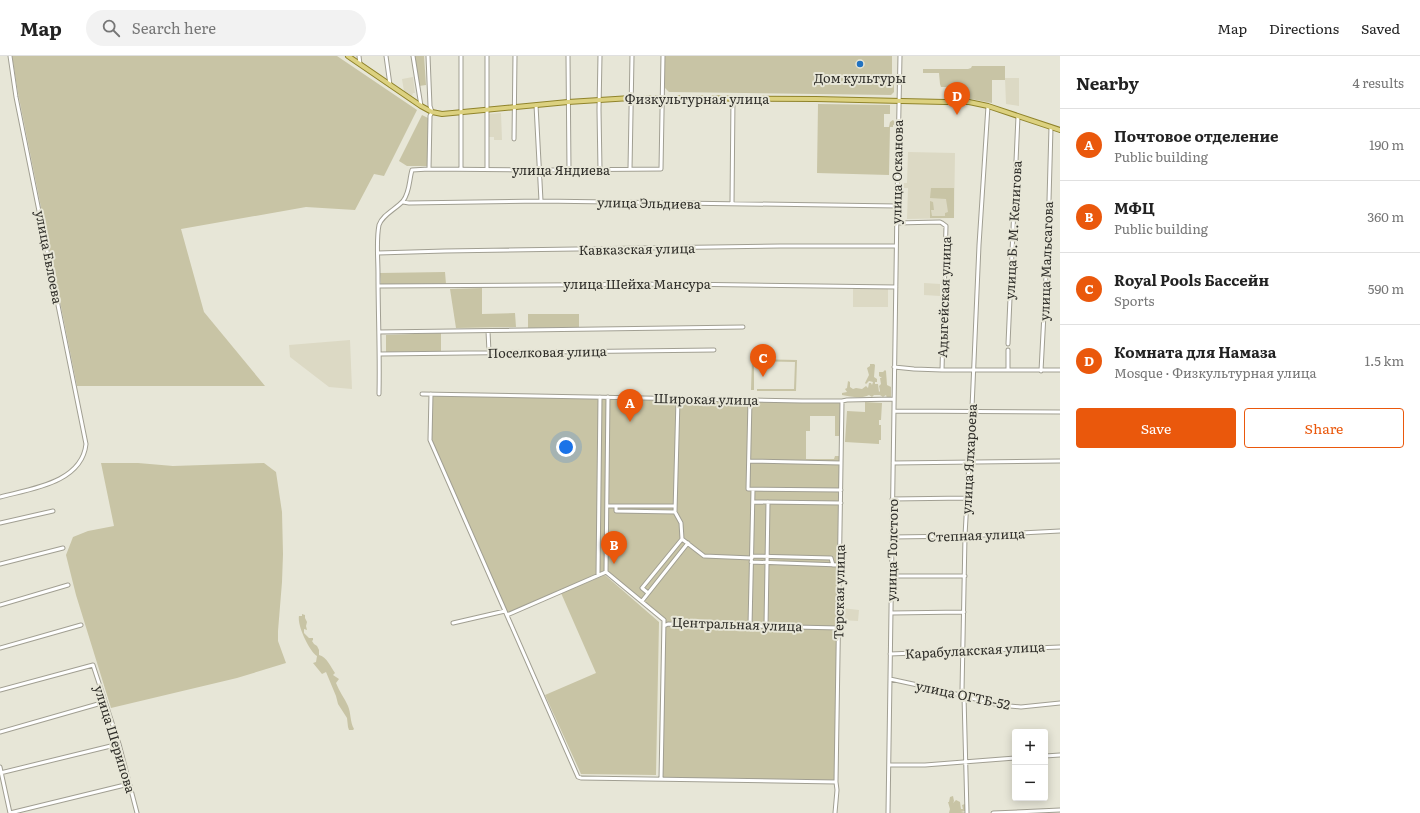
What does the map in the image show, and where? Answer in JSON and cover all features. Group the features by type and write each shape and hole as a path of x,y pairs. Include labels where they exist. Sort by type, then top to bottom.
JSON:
{"main road":[{"name":"Физкультурная улица","path":"348,56 421,106 432,112 442,114 536,104 631,98 899,100 969,102 988,106 1060,130"}],"street":[{"name":"улица Евлоева","path":"0,497 44,486 58,480 72,471 80,463 86,444 18,104 10,56"},
{"path":"358,56 360,64"},
{"path":"386,56 390,85"},
{"path":"413,56 421,106"},
{"path":"428,56 430,106 432,112 430,116 429,169"},
{"path":"461,56 461,169"},
{"path":"487,56 487,169"},
{"path":"514,56 514,139"},
{"path":"568,56 569,170"},
{"path":"600,56 600,170"},
{"path":"630,170 632,56"},
{"path":"662,98 663,56"},
{"name":"улица Осканова","path":"896,287 900,56"},
{"name":"улица Яндиева","path":"403,202 409,189 412,170 661,169 662,98"},
{"path":"732,204 733,98"},
{"path":"536,104 541,202"},
{"name":"улица Ялхароева","path":"968,813 964,696 962,691 965,536 979,245 988,106"},
{"name":"улица Б. М. Келигова","path":"1008,344 1018,116"},
{"name":"улица Мальсагова","path":"1041,371 1048,237 1051,127"},
{"path":"379,394 380,354 378,253 381,221 403,202"},
{"name":"улица Эльдиева","path":"403,202 897,206"},
{"name":"Адыгейская улица","path":"896,223 940,222 946,226 942,370"},
{"name":"Кавказская улица","path":"378,253 788,246 896,246"},
{"name":"улица Шейха Мансура","path":"378,286 688,284 896,287"},
{"name":"улица Толстого","path":"888,813 896,287"},
{"path":"379,332 743,327"},
{"path":"488,331 489,352"},
{"name":"Поселковая улица","path":"380,354 714,350"},
{"path":"1008,350 1008,370"},
{"path":"894,367 914,370 1060,370"},
{"name":"Широкая улица","path":"422,394 842,401 894,399"},
{"path":"431,394 430,440 578,777 836,782"},
{"path":"598,575 600,397"},
{"path":"507,615 606,572 608,397"},
{"path":"648,593 642,588 682,539 682,523 675,512 678,399"},
{"path":"750,400 748,490 841,490"},
{"name":"Терская улица","path":"835,813 837,790 842,401"},
{"path":"894,411 1060,412"},
{"path":"893,463 1060,461"},
{"path":"749,462 841,462"},
{"path":"750,626 753,490"},
{"path":"892,499 967,498"},
{"path":"753,502 841,503"},
{"path":"766,626 768,502"},
{"path":"607,506 675,506"},
{"path":"616,506 616,511 675,512"},
{"path":"0,523 53,511"},
{"name":"Степная улица","path":"892,537 965,536 1060,531"},
{"path":"682,539 704,556 831,558 833,565"},
{"path":"642,601 688,543"},
{"path":"0,564 62,548"},
{"path":"751,562 840,565"},
{"name":"Центральная улица","path":"606,572 669,624 839,628"},
{"path":"891,576 965,576"},
{"path":"0,605 68,585"},
{"path":"453,623 505,611"},
{"path":"891,613 964,612"},
{"path":"661,779 664,620"},
{"path":"664,626 669,624"},
{"path":"0,648 81,625"},
{"name":"Карабулакская улица","path":"890,654 1060,647"},
{"name":"улица Шерипова","path":"0,690 93,665 130,784 137,813"},
{"name":"улица ОГТБ-52","path":"890,680 1006,706 1021,707 1060,703"},
{"path":"0,732 105,702"},
{"path":"1,773 118,744"},
{"path":"1048,756 1060,755"},
{"path":"889,765 966,763 1012,758"},
{"path":"0,767 10,813 130,784"},
{"path":"993,813 1060,810"}],"shaded area":[{"path":"12,56 337,56 417,110 384,176 374,174 355,210 306,207 181,229 204,312 265,386 77,386 18,93"},
{"path":"414,56 424,56 426,85 419,86"},
{"path":"665,56 892,56 892,78 894,80 894,92 891,95 669,92 665,88"},
{"path":"972,66 1005,66 1005,80 992,80 992,103 971,99 959,100 959,87 941,87 939,73 923,73 923,69 968,69"},
{"path":"413,77 415,93 413,93 412,96 404,91 402,79"},
{"path":"1005,78 1019,78 1019,106 1006,104"},
{"path":"818,104 890,105 890,114 884,114 884,127 889,127 890,122 893,120 896,124 893,125 893,127 890,127 889,175 817,173"},
{"path":"501,113 502,140 494,140 494,137 489,137 488,114"},
{"path":"422,115 428,118 427,166 407,166 399,161"},
{"path":"908,152 955,153 954,218 907,219 908,188 904,188 904,183 907,183"},
{"path":"931,188 954,188 954,218 930,218 930,201 933,202 934,210 931,210 932,216 945,216 945,213 948,212 946,199 930,198"},
{"path":"445,272 446,284 381,285 380,273"},
{"path":"924,283 940,284 940,296 924,295"},
{"path":"482,288 482,314 515,313 516,327 456,328 450,289"},
{"path":"853,288 888,289 888,307 853,307"},
{"path":"528,314 579,314 579,327 528,328"},
{"path":"441,333 441,351 386,352 386,335"},
{"path":"350,340 352,389 329,387 290,357 289,345"},
{"path":"752,359 797,360 796,391 757,391 757,389 794,389 795,362 754,361 754,390 751,390"},
{"path":"870,364 875,365 874,377 877,379 877,382 875,382 875,384 878,384 879,392 879,386 881,384 880,378 882,378 879,376 879,372 886,371 887,385 891,387 891,398 887,398 886,395 883,397 880,395 874,395 872,397 869,395 853,397 842,395 842,393 847,392 845,389 847,388 848,381 850,382 850,387 853,389 862,389 866,386 868,388 869,383 872,385 873,382 869,381 866,384 865,383 869,375 867,368"},
{"path":"431,394 842,401 842,436 835,436 835,416 810,416 810,431 806,431 806,459 834,459 835,456 841,456 836,782 661,779 664,620 606,572 507,615 430,440"},
{"path":"865,402 882,403 881,420 879,420 879,425 881,425 881,440 879,440 879,444 845,442 847,411 865,412"},
{"path":"101,463 138,463 173,466 264,463 276,472 282,512 283,554 278,641 286,663 237,678 111,708 76,595 66,555 73,537 88,531 114,526"},
{"path":"605,575 659,622 656,775 581,774 545,695 596,673 561,593"},
{"path":"841,608 859,610 858,621 841,620"},
{"path":"302,614 305,615 307,622 307,630 304,629 304,633 309,638 313,638 312,641 319,650 319,655 326,660 335,673 333,675 339,679 336,683 348,706 353,730 349,730 347,718 338,704 326,672 322,674 313,663 316,662 317,656 307,644 302,631 299,616 302,616"},
{"path":"953,796 953,803 956,800 960,802 961,809 963,809 962,805 965,804 965,811 961,812 968,813 949,813 950,809 948,802 950,797"}],"place":[{"name":"Дом культуры","path":"860,64"},
{"name":"Комната для Намаза","path":"957,115"},
{"name":"Royal Pools Бассейн","path":"763,377"},
{"name":"Почтовое отделение","path":"630,422"},
{"name":"МФЦ","path":"614,564"}]}
